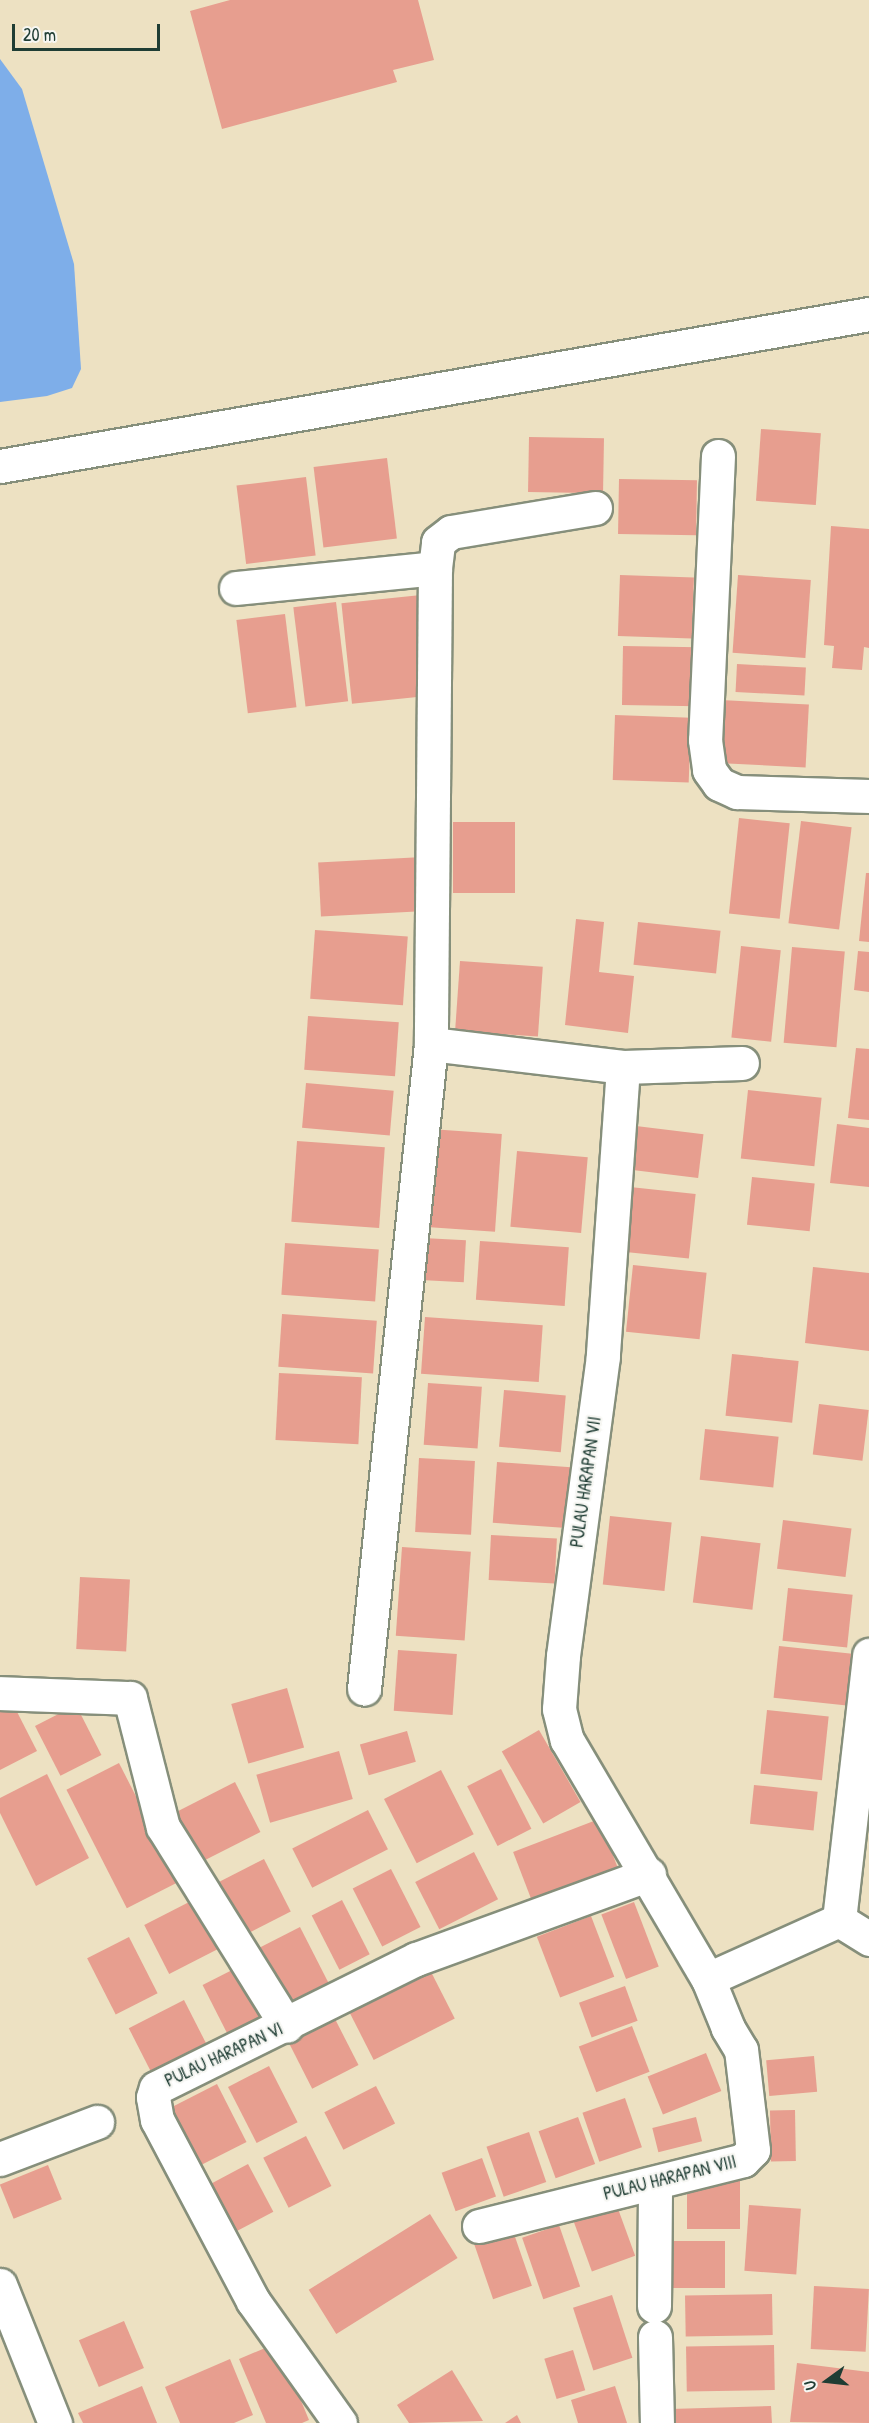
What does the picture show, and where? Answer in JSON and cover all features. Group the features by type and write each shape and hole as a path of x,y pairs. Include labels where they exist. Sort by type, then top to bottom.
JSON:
{"street":[{"path":"0,466 869,314"},
{"path":"718,456 705,740 709,770 719,784 737,792 869,796"},
{"path":"364,1689 431,1044 435,568 438,542 451,532 595,508"},
{"path":"236,588 435,568"},
{"path":"431,1044 623,1067 742,1063"},
{"name":"PULAU HARAPAN VII","path":"623,1067 603,1356 563,1656 559,1709 567,1740 580,1764 649,1874 708,1979"},
{"path":"839,1920 869,1655"},
{"path":"0,1692 130,1698 163,1827 287,2026"},
{"name":"PULAU HARAPAN VI","path":"340,2423 253,2301 154,2109 156,2088 165,2080 287,2026 416,1959 649,1874"},
{"path":"839,1920 869,1939"},
{"path":"708,1979 839,1920"},
{"name":"PULAU HARAPAN VIII","path":"479,2226 744,2160 753,2150 741,2050 728,2028 708,1979"},
{"path":"0,2159 97,2121"},
{"path":"655,2183 657,2423"},
{"path":"0,2285 55,2423"}],"water":[{"path":"0,59 22,89 74,264 81,369 72,388 47,396 0,402"}],"building":[{"path":"230,0 418,0 434,60 393,70 397,82 222,129 190,11"},
{"path":"761,429 821,433 816,505 756,501"},
{"path":"529,437 604,438 603,493 528,492"},
{"path":"387,458 397,538 323,547 314,467"},
{"path":"306,477 316,555 246,564 237,486"},
{"path":"619,479 697,480 696,535 618,534"},
{"path":"831,526 869,529 869,648 864,647 862,670 832,668 834,646 824,645"},
{"path":"620,575 694,578 692,639 618,636"},
{"path":"738,575 811,580 805,658 733,653"},
{"path":"421,595 432,695 352,704 341,603"},
{"path":"336,602 348,701 306,706 293,607"},
{"path":"285,614 296,707 248,713 236,620"},
{"path":"623,646 698,647 697,706 622,705"},
{"path":"737,664 806,668 804,696 736,692"},
{"path":"721,700 809,705 806,768 718,763"},
{"path":"615,715 691,718 689,783 613,780"},
{"path":"739,818 790,823 780,919 729,913"},
{"path":"801,821 852,827 839,929 788,923"},
{"path":"453,822 515,822 515,893 453,893"},
{"path":"423,857 426,911 321,916 318,862"},
{"path":"866,873 869,873 869,942 859,941"},
{"path":"576,919 604,922 599,972 634,976 628,1033 565,1025"},
{"path":"638,922 721,931 716,973 634,965"},
{"path":"315,930 408,936 403,1005 310,999"},
{"path":"741,946 781,950 771,1042 731,1037"},
{"path":"792,947 845,952 836,1047 784,1043"},
{"path":"858,951 869,952 869,992 854,990"},
{"path":"460,961 543,967 538,1037 455,1031"},
{"path":"308,1016 399,1022 395,1076 304,1070"},
{"path":"856,1048 869,1049 869,1120 848,1118"},
{"path":"306,1083 394,1091 390,1135 302,1128"},
{"path":"748,1090 822,1098 814,1166 741,1159"},
{"path":"837,1124 869,1128 869,1187 830,1183"},
{"path":"636,1126 703,1134 698,1178 631,1170"},
{"path":"430,1129 502,1134 495,1232 423,1227"},
{"path":"297,1141 385,1147 379,1228 291,1222"},
{"path":"517,1151 588,1157 581,1233 510,1227"},
{"path":"752,1177 815,1184 810,1231 747,1225"},
{"path":"630,1187 696,1194 689,1259 623,1252"},
{"path":"423,1238 466,1240 464,1282 421,1280"},
{"path":"480,1241 569,1247 565,1306 476,1300"},
{"path":"285,1243 379,1250 375,1301 281,1295"},
{"path":"633,1265 707,1273 700,1339 626,1332"},
{"path":"813,1267 869,1273 869,1351 805,1343"},
{"path":"282,1314 377,1321 373,1373 278,1367"},
{"path":"425,1317 543,1325 539,1382 421,1374"},
{"path":"732,1354 799,1361 792,1423 726,1416"},
{"path":"279,1373 362,1377 358,1444 275,1440"},
{"path":"428,1383 482,1387 478,1449 424,1445"},
{"path":"504,1390 566,1395 561,1452 499,1447"},
{"path":"819,1404 869,1410 862,1461 813,1455"},
{"path":"705,1429 779,1437 773,1487 700,1480"},
{"path":"419,1458 475,1461 471,1535 415,1532"},
{"path":"497,1462 571,1467 567,1528 493,1523"},
{"path":"610,1516 672,1522 664,1591 603,1585"},
{"path":"783,1520 851,1528 846,1577 777,1569"},
{"path":"491,1535 557,1538 555,1583 489,1580"},
{"path":"701,1536 761,1543 752,1610 693,1603"},
{"path":"402,1547 471,1552 465,1641 396,1636"},
{"path":"80,1577 130,1580 126,1652 76,1649"},
{"path":"788,1588 853,1595 847,1648 782,1641"},
{"path":"779,1646 855,1654 849,1706 774,1698"},
{"path":"398,1650 457,1654 453,1715 394,1711"},
{"path":"287,1688 304,1748 248,1764 231,1704"},
{"path":"12,1702 37,1751 0,1770 0,1709"},
{"path":"76,1705 101,1755 60,1776 35,1726"},
{"path":"767,1710 829,1716 822,1780 760,1774"},
{"path":"539,1730 580,1802 543,1823 502,1752"},
{"path":"407,1731 416,1762 369,1775 360,1745"},
{"path":"339,1751 353,1799 270,1823 256,1775"},
{"path":"119,1763 179,1882 127,1908 66,1790"},
{"path":"501,1769 531,1829 498,1846 467,1786"},
{"path":"441,1770 474,1834 417,1863 384,1799"},
{"path":"47,1774 89,1858 36,1886 0,1813 0,1798"},
{"path":"235,1782 260,1832 201,1862 175,1812"},
{"path":"754,1785 818,1792 814,1830 750,1824"},
{"path":"368,1810 388,1849 312,1888 292,1849"},
{"path":"599,1819 622,1878 536,1911 513,1852"},
{"path":"474,1852 498,1899 439,1929 415,1882"},
{"path":"264,1859 291,1912 242,1937 215,1884"},
{"path":"391,1869 421,1927 382,1946 353,1889"},
{"path":"195,1899 220,1948 169,1974 144,1925"},
{"path":"342,1900 370,1954 339,1970 312,1915"},
{"path":"634,1902 659,1966 626,1979 601,1915"},
{"path":"591,1916 614,1977 560,1997 537,1937"},
{"path":"300,1927 331,1988 286,2010 255,1950"},
{"path":"129,1937 158,1993 116,2014 87,1958"},
{"path":"240,1966 268,2021 231,2040 203,1985"},
{"path":"428,1966 455,2019 374,2060 347,2007"},
{"path":"625,1986 638,2021 592,2038 579,2003"},
{"path":"184,2000 211,2053 156,2081 129,2028"},
{"path":"334,2017 359,2065 312,2089 288,2041"},
{"path":"632,2026 650,2072 596,2092 579,2046"},
{"path":"706,2053 721,2091 663,2115 648,2077"},
{"path":"814,2056 817,2092 769,2096 766,2060"},
{"path":"269,2066 298,2122 257,2143 228,2087"},
{"path":"217,2084 247,2142 197,2167 167,2109"},
{"path":"376,2086 395,2123 343,2150 324,2112"},
{"path":"625,2098 642,2147 599,2162 582,2113"},
{"path":"770,2110 795,2110 796,2161 771,2161"},
{"path":"578,2117 595,2164 556,2178 539,2131"},
{"path":"696,2117 702,2141 658,2152 652,2128"},
{"path":"529,2132 546,2182 504,2197 486,2147"},
{"path":"306,2136 331,2186 289,2208 263,2158"},
{"path":"482,2158 496,2197 456,2211 442,2173"},
{"path":"248,2164 273,2212 228,2236 203,2188"},
{"path":"48,2165 62,2199 14,2219 0,2184"},
{"path":"687,2178 740,2178 740,2229 687,2229"},
{"path":"749,2205 801,2209 796,2274 744,2271"},
{"path":"617,2206 635,2256 592,2272 574,2222"},
{"path":"430,2214 458,2258 336,2334 309,2290"},
{"path":"559,2225 580,2286 543,2299 522,2238"},
{"path":"513,2231 532,2286 493,2299 474,2244"},
{"path":"660,2241 725,2241 725,2288 660,2288"},
{"path":"814,2286 869,2289 866,2352 811,2349"},
{"path":"772,2294 773,2335 686,2337 685,2296"},
{"path":"612,2295 632,2358 593,2370 573,2308"},
{"path":"124,2321 144,2368 99,2387 79,2340"},
{"path":"277,2343 309,2420 302,2423 266,2423 239,2359"},
{"path":"774,2345 775,2390 687,2392 686,2347"},
{"path":"573,2350 585,2390 557,2399 544,2359"},
{"path":"230,2359 253,2415 234,2423 180,2423 165,2387"},
{"path":"797,2363 869,2372 869,2423 790,2422"},
{"path":"452,2370 483,2421 409,2423 397,2405"},
{"path":"142,2386 157,2423 83,2423 78,2413"},
{"path":"615,2386 627,2423 578,2423 571,2400"},
{"path":"771,2406 772,2423 670,2423 670,2409"},
{"path":"517,2415 521,2423 505,2423"}]}
